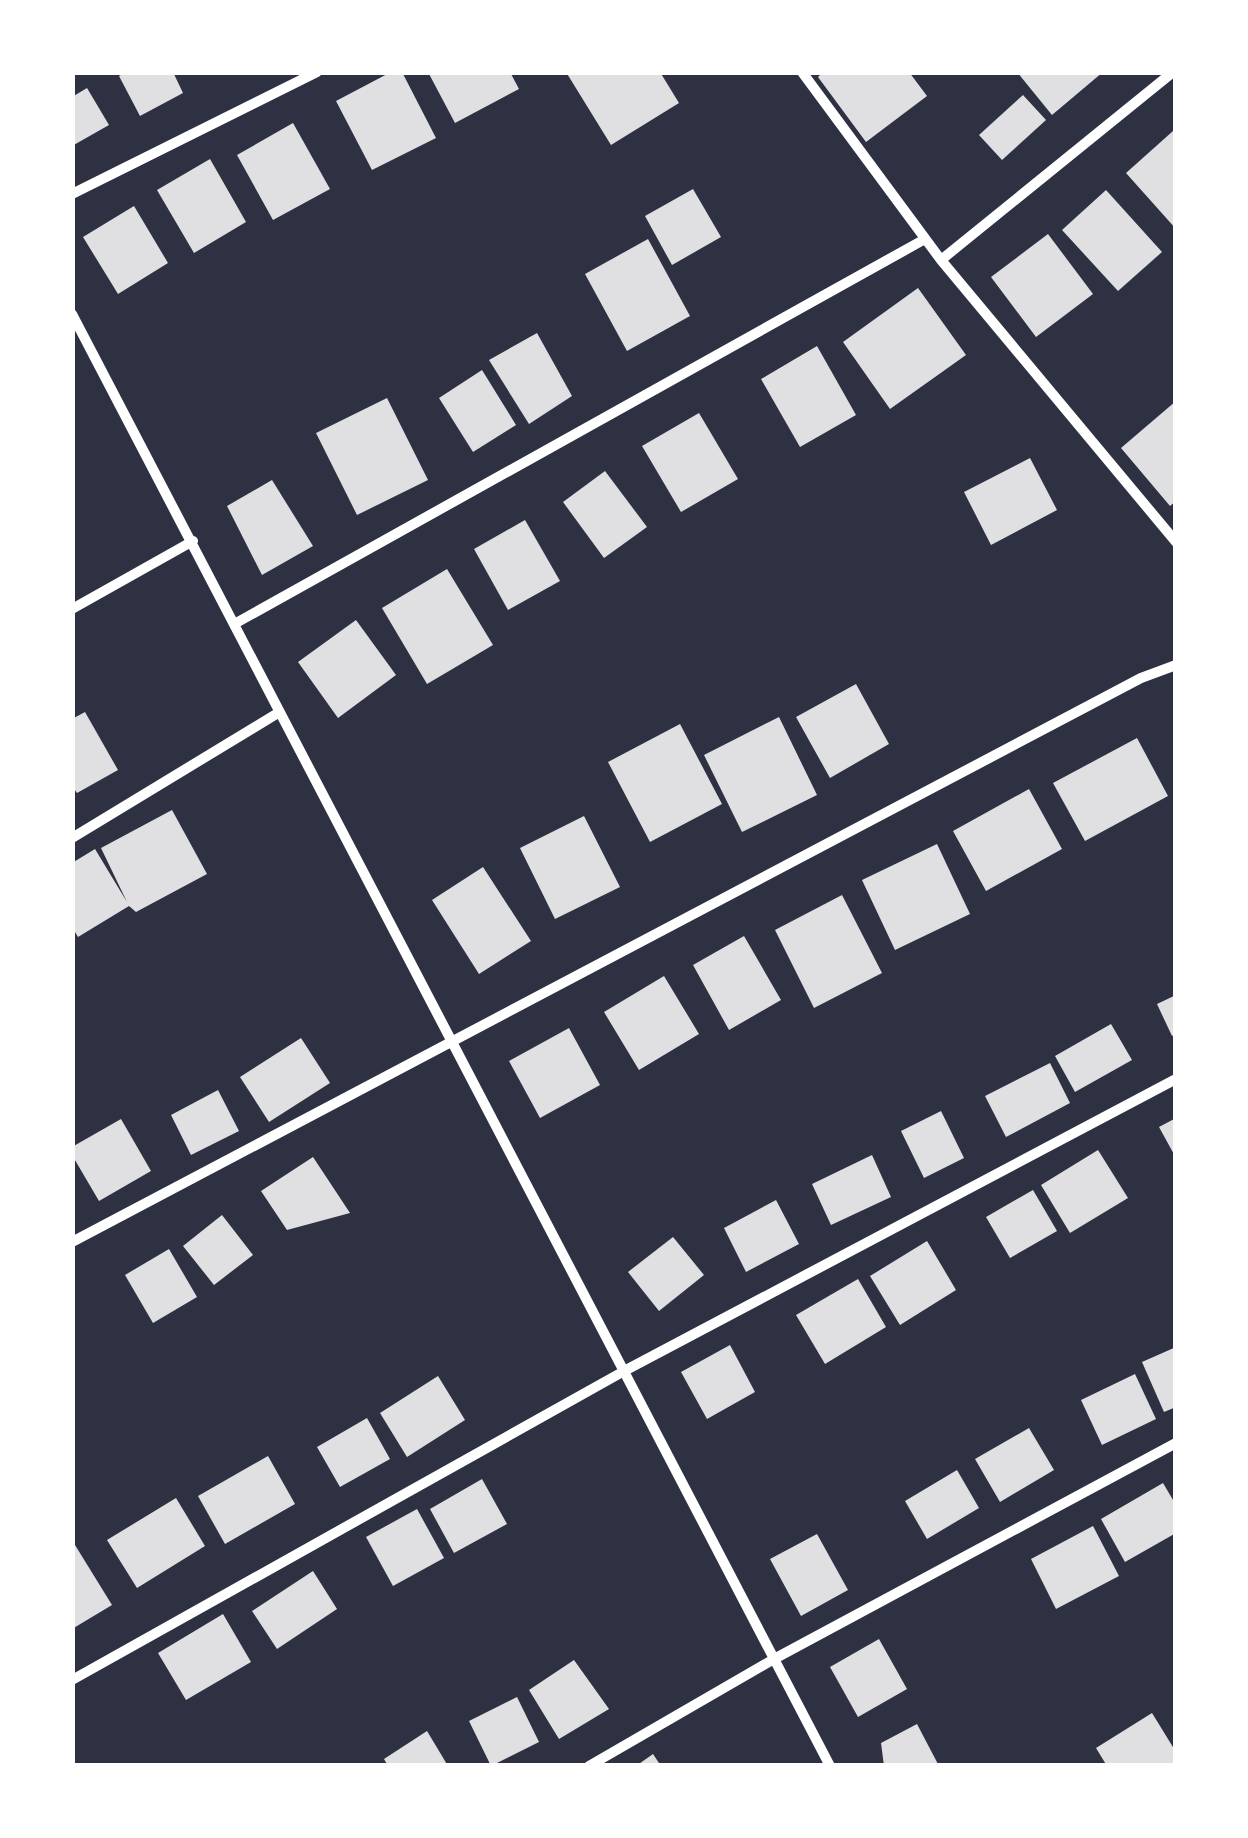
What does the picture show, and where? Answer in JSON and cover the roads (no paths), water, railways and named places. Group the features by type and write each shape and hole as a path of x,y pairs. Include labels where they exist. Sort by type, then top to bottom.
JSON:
{"street":[{"path":"72,194 317,72"},
{"path":"802,72 942,260 1176,542"},
{"path":"942,260 1173,72"},
{"path":"236,623 925,238"},
{"path":"72,314 830,1766"},
{"path":"72,609 193,541"},
{"path":"72,1242 1140,678 1176,665"},
{"path":"72,838 278,713"},
{"path":"72,1680 626,1370 1176,1079"},
{"path":"589,1766 774,1659 1176,1443"}]}
